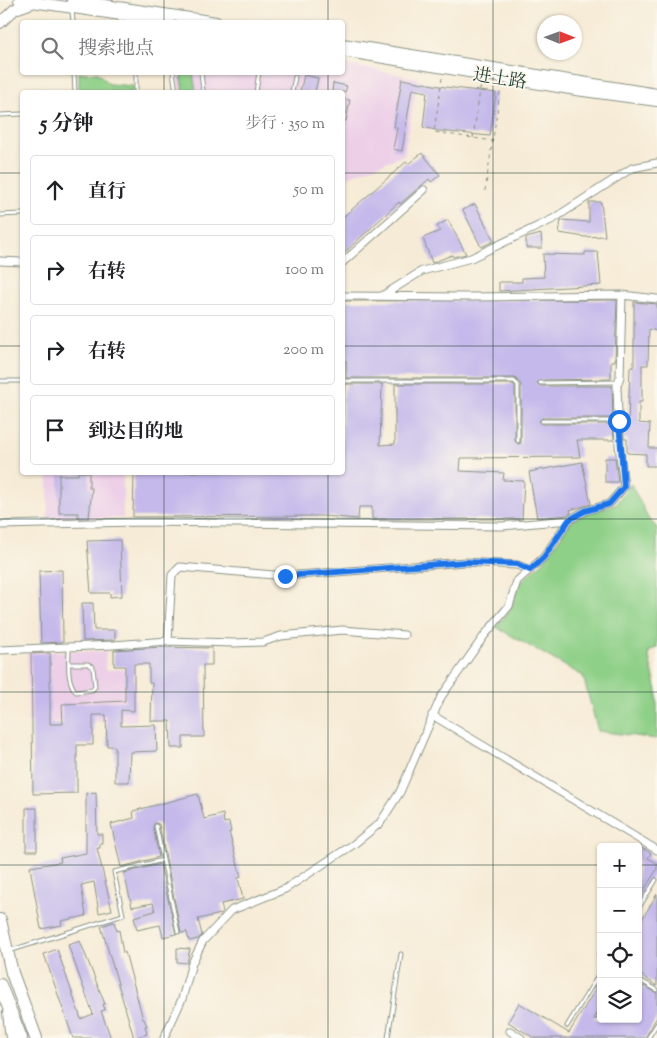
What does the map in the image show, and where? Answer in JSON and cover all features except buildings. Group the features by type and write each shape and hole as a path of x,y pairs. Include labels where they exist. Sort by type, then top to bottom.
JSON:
{"highway":[{"path":"0,920 6,952 17,990 36,1038"},
{"path":"0,985 21,1038"}],"main road":[{"path":"20,0 72,4 200,20"},
{"path":"0,24 15,9 35,2"},
{"path":"72,4 135,20"},
{"name":"进士路","path":"345,44 657,94"},
{"name":"进士路","path":"345,52 483,75 657,101"},
{"path":"7,1005 11,1038"}],"street":[{"path":"382,296 422,271 471,258 553,219 632,168 657,163"},
{"path":"345,260 424,190"},
{"path":"0,261 20,262"},
{"path":"0,526 137,522 502,526 569,520 585,511 609,504 624,487 618,382 622,295"},
{"path":"345,296 622,295 657,299"},
{"path":"164,1038 182,999 192,963 203,941 232,910 285,889 354,844 380,823 400,792 441,697 484,636 509,606 517,580 544,557 569,520"},
{"path":"168,640 172,575 180,567 285,576 465,562 517,564 530,570"},
{"path":"0,650 69,648 168,640 233,643 263,642 281,636 342,630 404,635"},
{"path":"432,715 657,850"},
{"path":"510,1032 521,1038"}],"lane":[{"path":"72,4 73,20"},
{"path":"74,75 74,90"},
{"path":"136,75 136,90"},
{"path":"173,75 176,90"},
{"path":"201,75 203,90"},
{"path":"256,90 259,75"},
{"path":"292,90 295,77"},
{"path":"0,115 20,114"},
{"path":"0,215 20,214"},
{"path":"0,382 20,381"},
{"path":"345,381 514,381 518,385 518,441"},
{"path":"540,383 618,382"},
{"path":"542,421 619,421"},
{"path":"69,648 69,664 69,680 76,692 92,690 95,687 94,667 88,664 69,664"},
{"path":"156,826 178,932"},
{"path":"6,952 123,915 114,872 163,860"},
{"path":"642,903 656,880"},
{"path":"388,1038 402,954"},
{"path":"567,1026 597,977"},
{"path":"642,981 657,990"},
{"path":"648,1038 657,1024"}],"path":[{"path":"443,68 434,132 492,141"},
{"path":"473,138 483,75"},
{"path":"485,191 502,78"}],"shaded area":[{"path":"345,64 418,78 404,155 345,178 345,90 180,90 176,75 345,75"},
{"path":"48,475 123,475 123,518 48,518"},
{"path":"106,651 105,670 135,669 136,721 28,722 27,652"}],"green space":[{"path":"79,75 100,75 109,84 133,86 133,90 79,90"},
{"path":"181,75 193,75 196,90 184,90"},
{"path":"631,484 648,518 657,528 657,647 648,653 657,691 657,739 598,731 583,676 496,627 511,609 518,585 544,561 570,523 580,515 615,505"}],"route":[{"path":"285,576 465,562 517,564 530,570 544,557 569,520 576,514 606,506 614,501 624,487 619,445 619,421"}]}
